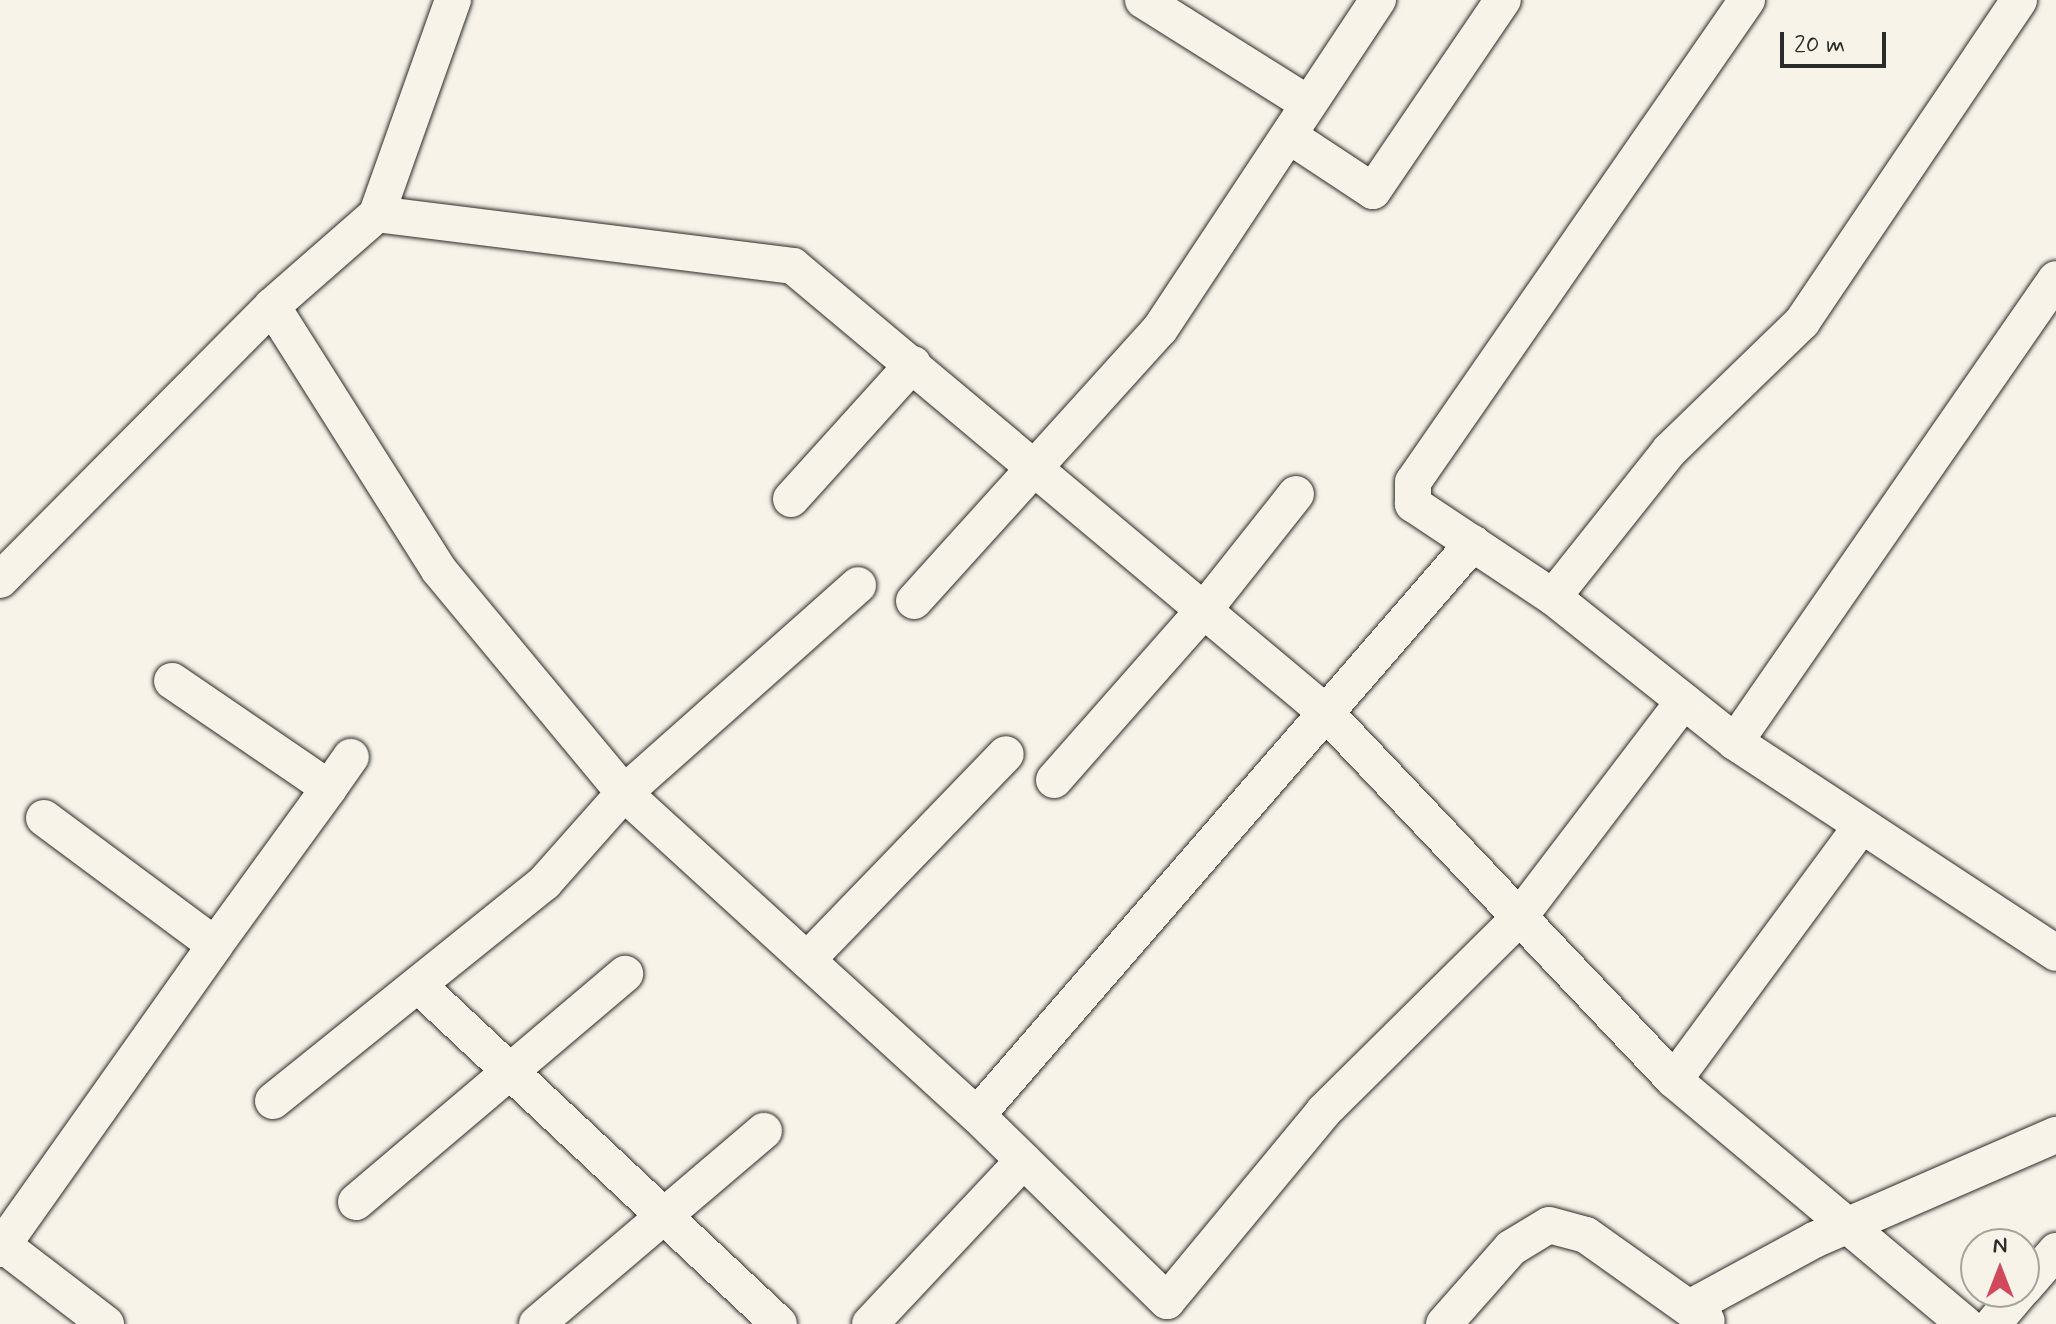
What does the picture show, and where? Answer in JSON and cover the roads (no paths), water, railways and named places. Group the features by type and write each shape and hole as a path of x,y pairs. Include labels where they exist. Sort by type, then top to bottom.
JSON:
{"street":[{"path":"0,580 272,306 377,214 453,0"},
{"path":"1143,0 1307,103"},
{"path":"914,601 1160,329 1291,137 1307,103 1378,0"},
{"path":"1291,137 1373,191 1503,0"},
{"path":"1747,0 1413,482 1413,504 1553,597 1735,742 1859,829 2052,941"},
{"path":"1553,597 1670,450 1802,322 2019,0"},
{"path":"377,214 793,266 1325,712 1463,851 1517,920 1674,1080 1965,1324"},
{"path":"1735,742 2056,279"},
{"path":"272,306 439,570 624,793 977,1115 1167,1301 1324,1111 1517,920 1684,701"},
{"path":"791,499 913,364"},
{"path":"1054,780 1204,610 1296,494"},
{"path":"977,1115 1473,543"},
{"path":"273,1101 545,882 624,793 858,585"},
{"path":"172,681 329,788"},
{"path":"807,960 1006,754"},
{"path":"106,1324 1,1247 351,757"},
{"path":"44,818 215,945"},
{"path":"1674,1080 1859,829"},
{"path":"356,1202 625,974"},
{"path":"418,985 509,1075 779,1324"},
{"path":"537,1324 660,1216 764,1131"},
{"path":"1444,1324 1511,1248 1549,1225 1586,1235 1700,1316 1814,1240 1851,1229 2056,1135"},
{"path":"870,1324 1023,1161"},
{"path":"2040,1269 2056,1251"},
{"path":"1993,1324 2007,1308"}]}
